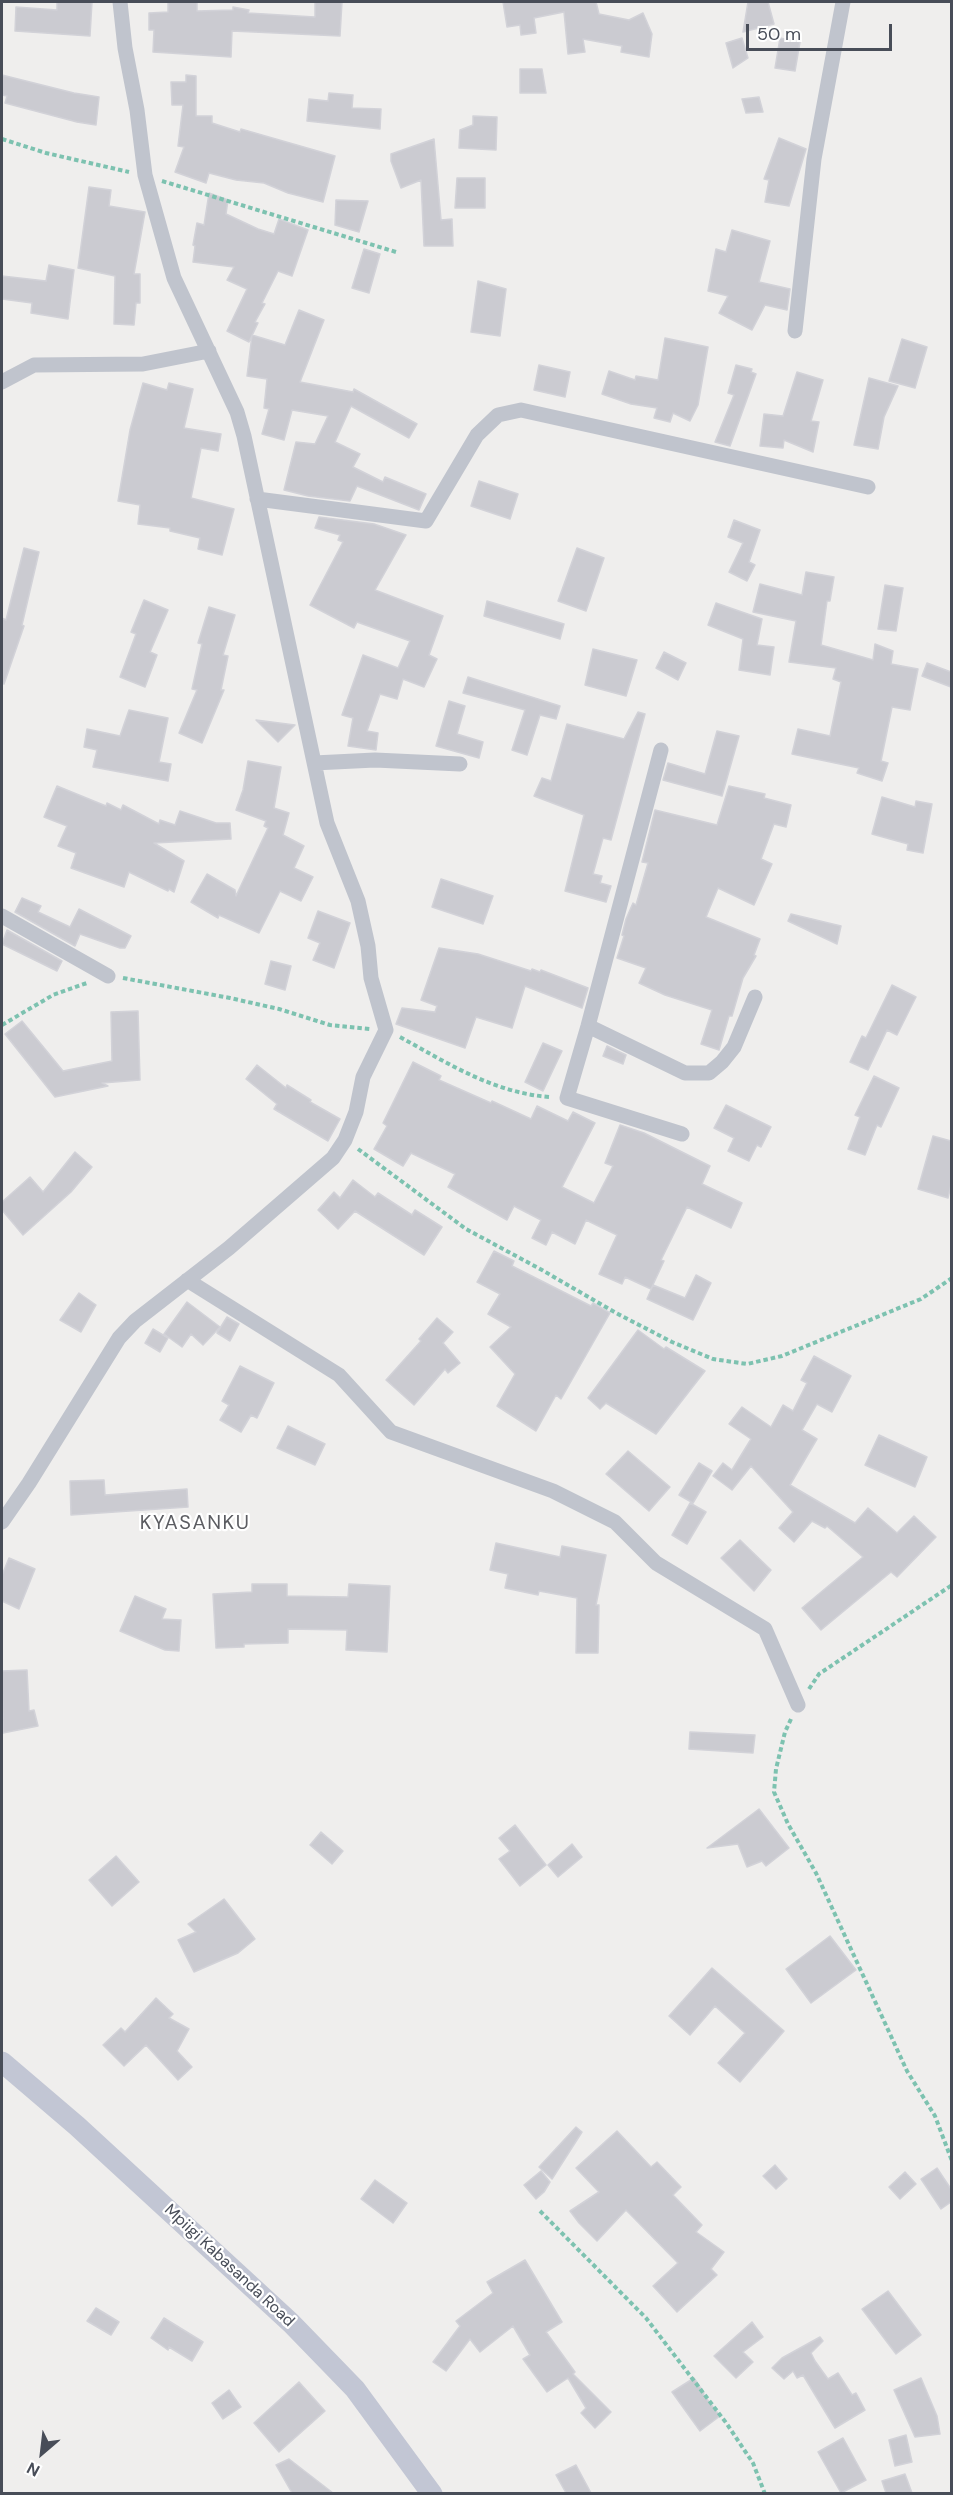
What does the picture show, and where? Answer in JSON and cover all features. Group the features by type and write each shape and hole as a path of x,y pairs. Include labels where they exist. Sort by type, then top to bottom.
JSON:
{"main road":[{"name":"Mpiigi Kabasanda Road","path":"2,2062 77,2126 291,2323 355,2389 432,2493"}],"street":[{"path":"3,1517 119,1338 135,1321 333,1158 345,1140 356,1112 363,1077 386,1030 371,978 368,945 358,901 327,823 237,412 174,278 145,175 120,2"},
{"path":"795,331 814,159 843,2"},
{"path":"2,382 34,365 143,364 209,351"},
{"path":"257,499 426,521 477,435 498,415 521,410 868,487"},
{"path":"661,750 567,1098 682,1134"},
{"path":"314,763 375,760 460,764"},
{"path":"2,916 108,976"},
{"path":"588,1026 685,1073 709,1073 734,1047 755,997"},
{"path":"187,1280 339,1375 391,1432 553,1491 615,1522 656,1563 765,1629 798,1705"}],"path":[{"path":"2,140 46,153 145,175 396,252"},
{"path":"2,1025 53,995 108,976 230,998 279,1009 330,1025 386,1030 483,1082 532,1095 567,1098"},
{"path":"345,1140 466,1229 616,1313 672,1342 713,1359 747,1364 782,1356 921,1299 951,1278"},
{"path":"951,1585 819,1674 798,1705 785,1732 776,1769 774,1792 788,1824 816,1873 907,2071 935,2116 951,2161"},
{"path":"540,2211 646,2318 727,2424 753,2463 765,2493"}],"building":[{"path":"57,2 92,2 90,36 15,31 16,7 57,10"},
{"path":"168,2 197,2 197,11 233,10 233,7 249,10 248,13 315,17 315,2 342,2 340,36 232,31 231,57 153,52 154,30 149,30 149,13 168,12"},
{"path":"503,2 596,2 599,14 629,20 643,13 652,34 649,57 621,52 622,46 583,39 585,52 568,54 564,12 534,18 536,33 521,35 520,25 507,27"},
{"path":"748,2 768,2 774,24 743,32"},
{"path":"742,38 748,58 733,68 726,43"},
{"path":"780,38 800,42 795,71 775,68"},
{"path":"520,69 542,69 546,93 520,93"},
{"path":"2,75 99,97 96,125 5,103 7,96 2,95"},
{"path":"186,75 196,76 196,116 212,116 212,123 335,156 323,202 288,193 264,183 236,180 209,173 206,183 175,172 184,147 178,146 183,105 172,105 171,82 186,82"},
{"path":"329,93 353,95 352,108 381,109 380,129 307,121 309,99 328,101"},
{"path":"759,97 763,112 746,113 742,99"},
{"path":"473,116 497,117 496,150 459,148 460,130 473,125"},
{"path":"779,138 806,149 789,206 765,202 769,180 764,179"},
{"path":"434,139 441,220 452,219 453,246 424,246 421,180 401,188 391,161 391,154"},
{"path":"457,178 485,178 485,208 455,208"},
{"path":"89,187 111,190 109,206 145,212 134,274 140,274 140,303 136,303 134,325 114,324 115,276 78,268"},
{"path":"209,193 228,200 226,214 258,229 274,234 279,219 308,230 292,276 278,271 262,303 265,304 255,322 258,323 249,342 227,331 247,289 227,280 234,267 193,262 197,223 204,225"},
{"path":"336,200 368,201 359,232 335,225"},
{"path":"732,230 770,241 759,282 790,289 787,310 765,305 752,330 719,313 728,296 708,291 716,249 726,252"},
{"path":"364,249 380,254 369,293 352,288"},
{"path":"49,265 74,270 68,319 31,313 32,303 2,299 2,276 46,281"},
{"path":"478,281 506,289 500,336 471,332"},
{"path":"299,310 324,320 300,382 353,392 354,389 417,424 409,438 351,406 335,442 360,454 353,467 383,482 385,477 426,494 419,510 357,486 350,501 308,496 284,490 296,442 315,444 328,416 292,410 284,440 262,434 269,409 264,408 267,379 247,376 252,335 285,345"},
{"path":"665,338 708,347 698,405 690,421 673,413 670,422 654,418 657,408 631,404 602,394 609,371 635,380 636,376 658,380"},
{"path":"902,339 927,347 915,388 889,381"},
{"path":"539,365 570,372 565,397 534,390"},
{"path":"736,365 752,369 751,372 756,374 730,446 715,442 734,395 728,393"},
{"path":"797,372 823,380 811,421 819,422 813,452 784,440 783,448 760,446 764,414 783,416"},
{"path":"869,378 898,386 884,417 878,449 854,445"},
{"path":"143,383 167,390 169,383 193,389 184,428 221,434 218,451 201,448 191,498 234,509 222,555 198,549 200,538 170,531 170,528 138,524 140,505 118,501 130,430"},
{"path":"479,481 518,494 510,519 471,506"},
{"path":"319,517 374,524 406,535 375,590 443,616 429,655 437,659 424,687 403,679 397,699 380,694 367,731 378,733 376,750 348,746 353,718 342,715 363,655 398,668 410,641 357,622 354,628 310,605 343,542 338,540 340,535 315,528"},
{"path":"734,520 760,530 749,562 755,565 747,581 729,572 743,543 728,537"},
{"path":"24,548 39,552 22,625 24,626 4,684 2,683 2,618 6,620"},
{"path":"577,548 604,558 586,611 558,601"},
{"path":"806,572 834,577 830,601 827,601 821,645 873,660 875,644 893,651 891,664 918,669 910,710 892,707 881,761 888,763 882,781 857,773 859,768 792,754 798,729 830,736 841,682 833,679 836,668 789,662 796,621 753,612 760,584 802,595"},
{"path":"885,585 903,588 896,631 878,629"},
{"path":"144,600 168,610 150,652 157,655 145,687 120,677 136,634 131,632"},
{"path":"487,601 564,624 560,639 484,616"},
{"path":"716,603 762,619 757,645 774,647 770,675 739,670 743,639 708,625"},
{"path":"209,607 235,615 223,655 228,656 221,690 224,690 202,743 179,733 197,690 192,689 202,644 198,643"},
{"path":"593,649 637,660 626,696 585,685"},
{"path":"664,652 686,663 678,680 656,668"},
{"path":"927,663 951,672 951,687 922,676"},
{"path":"468,677 560,706 556,719 540,715 527,755 512,750 525,710 463,693"},
{"path":"449,701 465,706 457,734 483,742 479,758 436,746"},
{"path":"129,710 168,718 159,762 171,764 168,781 93,767 97,750 84,747 87,729 120,736"},
{"path":"638,712 645,714 611,840 603,838 593,874 602,876 600,883 611,886 606,902 565,891 584,815 534,796 542,778 551,781 567,724 624,739"},
{"path":"256,720 295,725 278,742"},
{"path":"717,731 739,736 722,796 663,780 668,763 705,774"},
{"path":"248,761 281,767 274,808 289,813 283,835 304,846 294,868 313,877 301,901 280,891 259,933 219,915 218,918 191,902 207,874 235,890 236,896 268,828 264,826 266,821 236,810 243,790"},
{"path":"57,786 106,806 107,803 121,810 123,805 159,824 160,820 175,825 180,811 216,823 230,823 231,839 154,843 184,861 174,892 129,872 124,887 71,868 76,853 58,846 67,826 44,817"},
{"path":"729,786 765,794 764,798 791,805 786,827 774,824 761,859 772,864 754,905 718,888 706,917 760,939 754,955 756,956 743,978 719,1050 701,1044 712,1010 665,995 639,983 646,968 617,958 624,936 622,935 626,919 633,903 636,905 648,863 642,862 655,810 717,825"},
{"path":"882,797 915,807 916,801 932,804 923,853 907,850 908,844 872,834"},
{"path":"441,879 493,896 483,924 432,907"},
{"path":"22,898 41,906 38,912 70,927 79,909 131,936 125,948 120,948 80,934 75,946 15,912"},
{"path":"318,911 350,923 334,968 313,960 320,943 308,938"},
{"path":"791,914 841,926 837,944 788,921"},
{"path":"7,930 62,961 57,971 2,944"},
{"path":"439,948 478,954 531,971 532,969 540,972 541,970 588,988 582,1008 525,986 512,1028 476,1017 465,1048 396,1024 402,1008 435,1012 437,1006 421,1000"},
{"path":"271,961 291,966 285,990 265,984"},
{"path":"892,985 916,997 897,1035 887,1030 868,1070 850,1062 862,1036 866,1038"},
{"path":"138,1011 140,1080 102,1083 108,1086 55,1097 5,1034 22,1021 63,1071 112,1061 111,1012"},
{"path":"543,1043 562,1051 543,1091 525,1082"},
{"path":"607,1046 626,1055 623,1064 603,1056"},
{"path":"413,1062 441,1076 439,1080 531,1119 537,1106 568,1121 573,1112 595,1123 562,1187 594,1203 613,1166 605,1163 620,1125 644,1133 710,1166 702,1184 742,1203 731,1228 687,1207 661,1260 664,1261 651,1289 625,1277 622,1284 599,1274 617,1235 586,1220 575,1244 552,1232 546,1245 532,1238 541,1220 514,1206 507,1220 448,1187 455,1174 411,1153 403,1166 374,1149 387,1126 383,1123"},
{"path":"257,1065 286,1088 287,1085 311,1100 310,1102 340,1119 328,1141 274,1109 277,1104 246,1079"},
{"path":"874,1076 899,1088 881,1127 877,1125 865,1155 848,1149 860,1117 855,1115"},
{"path":"726,1105 771,1127 761,1147 757,1145 749,1161 728,1151 734,1138 714,1128"},
{"path":"933,1136 951,1141 951,1185 948,1198 918,1189"},
{"path":"75,1152 92,1167 71,1192 23,1235 2,1210 2,1202 30,1177 43,1192"},
{"path":"353,1180 375,1197 378,1193 412,1215 415,1210 442,1227 424,1255 355,1211 338,1229 318,1210 334,1192 340,1198"},
{"path":"494,1251 514,1261 512,1266 591,1306 593,1303 610,1313 561,1399 556,1395 536,1431 497,1406 515,1374 490,1347 511,1327 488,1314 500,1294 477,1282"},
{"path":"696,1275 711,1283 693,1320 647,1299 653,1285 685,1298"},
{"path":"79,1293 96,1305 81,1332 60,1320"},
{"path":"187,1302 220,1327 203,1345 191,1334 182,1347 164,1334"},
{"path":"227,1317 239,1324 230,1341 217,1333"},
{"path":"437,1318 453,1332 443,1343 460,1363 448,1373 445,1369 414,1405 386,1380 421,1341 419,1339"},
{"path":"153,1329 168,1338 160,1352 145,1343"},
{"path":"638,1330 664,1349 666,1347 705,1371 656,1434 606,1403 600,1409 588,1398"},
{"path":"814,1356 851,1376 832,1412 817,1404 802,1430 817,1439 790,1485 855,1523 868,1508 897,1533 914,1516 936,1537 897,1577 891,1572 821,1630 802,1608 863,1557 827,1526 825,1528 812,1521 794,1542 779,1528 793,1512 751,1466 732,1490 713,1476 723,1463 732,1470 751,1439 729,1424 742,1407 771,1427 783,1405 793,1411 807,1383 801,1380"},
{"path":"240,1366 274,1383 257,1418 251,1415 241,1432 220,1420 229,1405 222,1401"},
{"path":"288,1426 325,1444 315,1465 277,1448"},
{"path":"879,1435 927,1457 915,1487 865,1465"},
{"path":"628,1451 670,1487 649,1511 606,1474"},
{"path":"699,1463 712,1471 693,1503 679,1495"},
{"path":"104,1480 105,1495 187,1489 188,1507 71,1515 70,1481"},
{"path":"690,1503 706,1512 687,1544 672,1535"},
{"path":"740,1540 771,1570 754,1591 721,1558"},
{"path":"496,1543 560,1557 562,1546 606,1555 596,1605 599,1605 598,1653 576,1653 577,1598 539,1591 538,1595 505,1588 508,1574 490,1570"},
{"path":"9,1558 35,1569 19,1609 2,1601 2,1575"},
{"path":"252,1584 287,1584 287,1596 348,1597 349,1584 390,1586 387,1652 346,1650 347,1630 288,1629 288,1643 244,1644 244,1647 216,1648 213,1594 252,1592"},
{"path":"135,1596 166,1609 162,1619 181,1620 179,1651 165,1650 120,1631"},
{"path":"27,1670 29,1711 34,1710 38,1726 3,1733 2,1671"},
{"path":"690,1732 755,1735 753,1753 689,1749"},
{"path":"759,1809 789,1848 766,1866 762,1861 747,1867 738,1844 707,1848"},
{"path":"515,1825 546,1865 520,1886 499,1859 510,1851 499,1838"},
{"path":"321,1832 343,1851 332,1864 310,1845"},
{"path":"572,1844 582,1857 558,1877 548,1865"},
{"path":"116,1856 139,1882 112,1906 89,1880"},
{"path":"224,1899 255,1939 238,1953 194,1972 178,1940 196,1932 188,1924"},
{"path":"830,1936 856,1970 811,2003 786,1969"},
{"path":"712,1968 784,2031 740,2082 718,2063 745,2033 715,2006 690,2035 669,2016"},
{"path":"156,1998 173,2014 169,2018 189,2029 177,2051 192,2067 178,2080 146,2045 124,2066 103,2045 121,2028 125,2032"},
{"path":"576,2127 582,2132 552,2179 539,2167"},
{"path":"617,2131 651,2167 657,2162 681,2187 673,2195 702,2225 696,2232 724,2252 711,2269 717,2275 677,2312 653,2286 678,2263 626,2210 597,2241 570,2211 599,2192 576,2168"},
{"path":"775,2165 787,2179 776,2189 763,2176"},
{"path":"937,2168 951,2189 951,2202 941,2209 921,2179"},
{"path":"541,2171 550,2182 536,2199 524,2185"},
{"path":"905,2172 916,2184 900,2199 889,2187"},
{"path":"375,2180 407,2203 393,2223 361,2199"},
{"path":"525,2260 562,2322 546,2332 575,2372 573,2374 611,2412 595,2428 581,2413 586,2408 568,2378 547,2392 523,2359 530,2355 513,2326 480,2352 470,2339 446,2371 433,2362 460,2326 456,2321 493,2293 487,2282"},
{"path":"888,2291 921,2335 896,2354 862,2309"},
{"path":"96,2308 119,2322 111,2335 87,2321"},
{"path":"164,2318 203,2342 192,2361 169,2347 168,2350 151,2338"},
{"path":"752,2322 763,2337 743,2352 753,2362 736,2378 714,2356"},
{"path":"820,2337 823,2341 811,2353 815,2361 828,2379 838,2373 852,2395 856,2393 865,2410 835,2428 803,2375 797,2378 793,2371 784,2379 772,2368 782,2358"},
{"path":"694,2378 720,2416 700,2431 672,2392"},
{"path":"921,2378 937,2416 940,2434 915,2437 894,2390"},
{"path":"299,2382 325,2411 279,2452 254,2423"},
{"path":"229,2390 241,2407 223,2419 212,2403"},
{"path":"906,2435 912,2462 895,2466 889,2440"},
{"path":"843,2438 866,2480 841,2493 818,2452"},
{"path":"289,2459 333,2493 292,2493 276,2465"},
{"path":"576,2465 591,2493 566,2493 556,2475"},
{"path":"905,2474 912,2493 886,2493 882,2481"}],"district":[{"name":"KYASANKU","path":"195,1524"}]}
